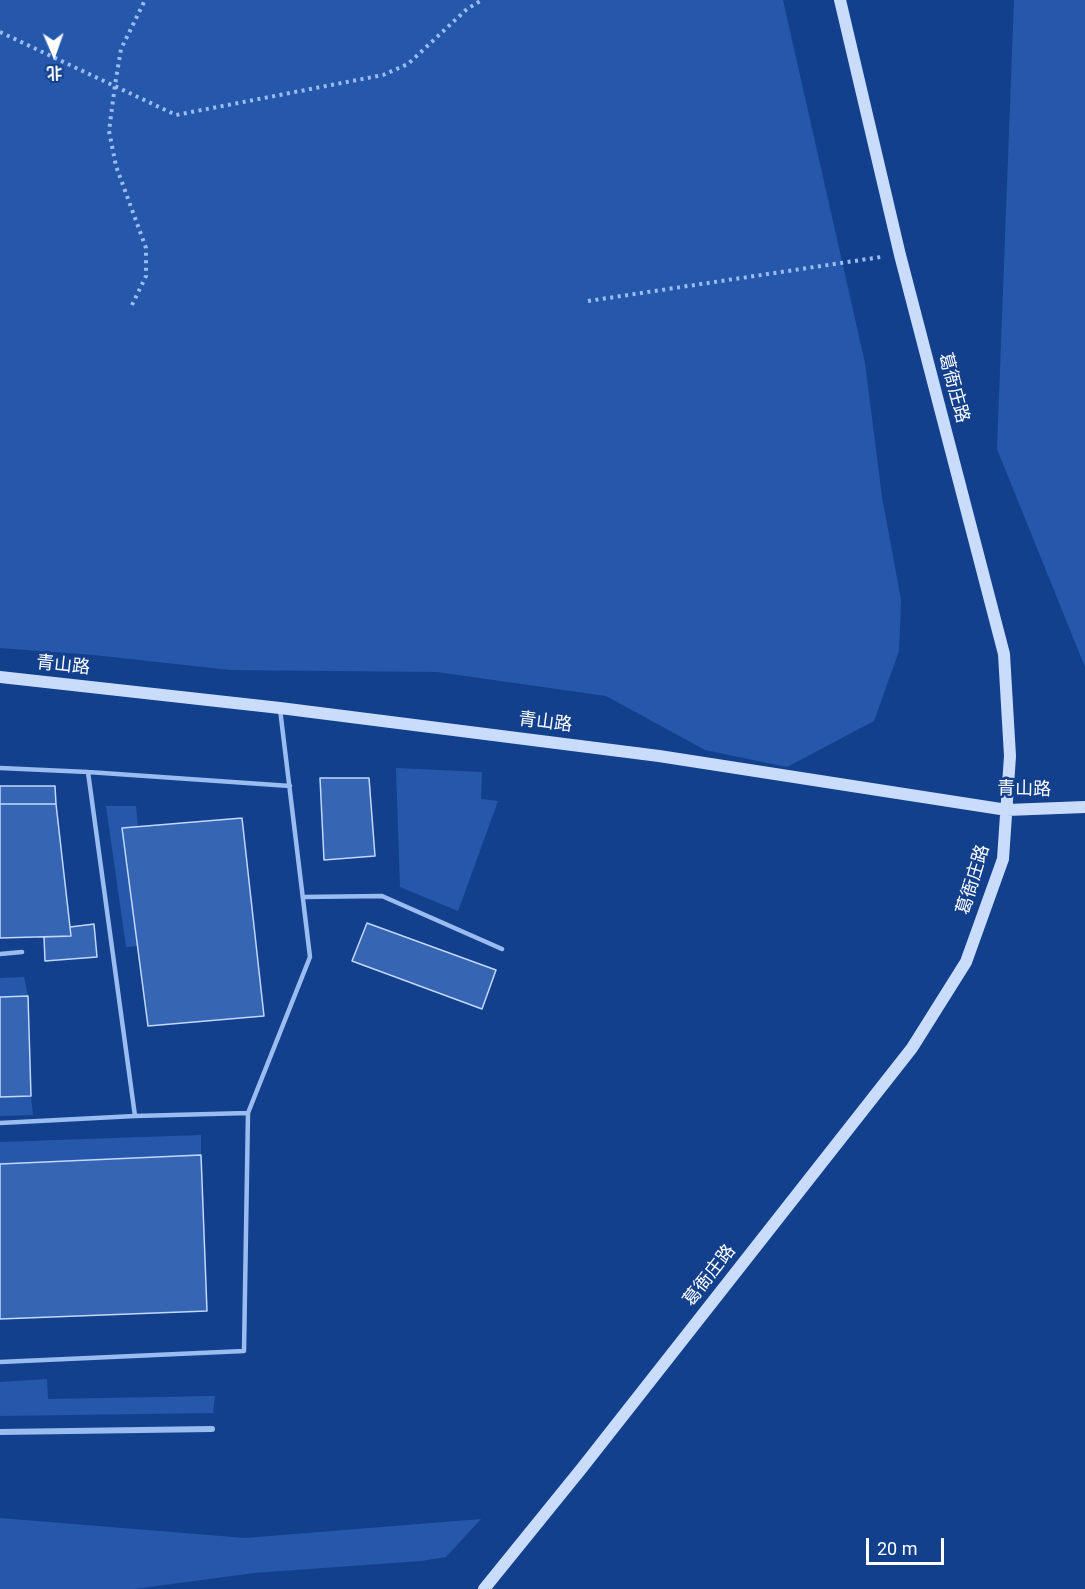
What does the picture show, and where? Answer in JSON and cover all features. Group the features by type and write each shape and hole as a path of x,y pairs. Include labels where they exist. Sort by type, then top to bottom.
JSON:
{"street":[{"name":"葛衙庄路","path":"484,1589 912,1048 966,962 1003,859 1010,756 1004,654 900,255 840,0"},
{"name":"青山路","path":"0,677 280,708 660,756 1006,810 1085,807"},
{"path":"0,1432 212,1429"}],"lane":[{"path":"0,1362 244,1351 248,1113 310,957 280,708"},
{"path":"0,768 290,786"},
{"path":"88,772 135,1116"},
{"path":"303,897 382,896 502,949"},
{"path":"0,954 22,952"},
{"path":"0,1123 248,1113"}],"path":[{"path":"132,305 146,276 146,248 116,166 109,131 121,49 145,0"},
{"path":"0,32 176,115 383,75 408,64 467,9 482,0"},
{"path":"588,301 900,255"}],"shaded area":[{"path":"0,0 783,0 865,363 882,497 901,600 899,651 874,721 787,767 705,750 606,696 437,672 230,670 94,655 0,648"},
{"path":"1014,0 1085,0 1085,667 997,449"},
{"path":"396,768 482,772 481,799 498,801 458,911 400,887"},
{"path":"106,806 136,806 138,827 122,828 138,946 126,947"},
{"path":"24,977 28,996 0,997 0,978"},
{"path":"31,1096 33,1115 0,1116 0,1097"},
{"path":"201,1135 201,1155 0,1164 0,1142"},
{"path":"47,1379 48,1399 215,1396 213,1413 0,1416 0,1382"},
{"path":"0,1518 245,1538 481,1519 446,1557 421,1561 254,1573 134,1589 0,1589"}],"building":[{"path":"320,778 369,778 375,856 324,860"},
{"path":"0,786 55,786 56,804 0,804"},
{"path":"0,804 56,804 71,936 0,938"},
{"path":"242,818 264,1016 148,1026 122,828"},
{"path":"367,923 496,970 482,1009 352,961"},
{"path":"94,924 97,957 45,961 44,937 71,936 70,927"},
{"path":"28,996 31,1096 0,1097 0,997"},
{"path":"201,1155 207,1311 0,1319 0,1164"}]}
